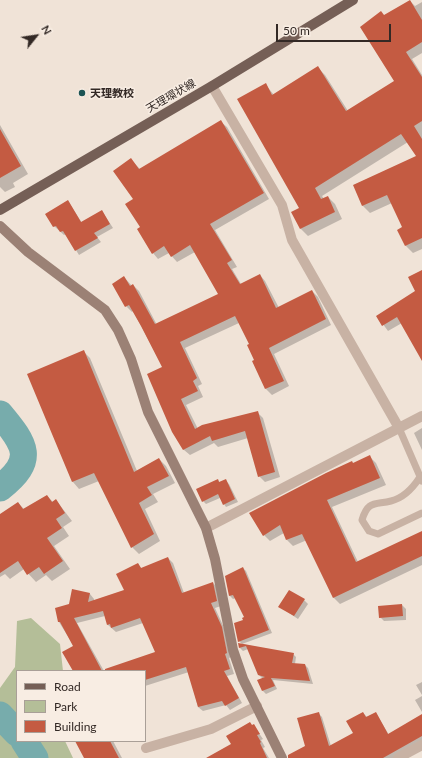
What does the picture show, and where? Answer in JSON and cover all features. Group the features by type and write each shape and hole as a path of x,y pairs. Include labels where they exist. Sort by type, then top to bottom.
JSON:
{"main road":[{"name":"天理環状線","path":"0,210 212,86 353,0"}],"street":[{"path":"212,86 282,205 292,240 399,428"},
{"path":"0,226 28,252 105,310 118,330 131,359 148,412 159,437 206,528 215,559 232,650 243,679 282,758"},
{"path":"206,528 422,416"},
{"path":"146,748 211,729 257,706"},
{"path":"398,758 422,745"}],"lane":[{"path":"399,428 421,479 412,489 392,501 375,503 365,510 362,520 369,530 378,534 422,513"}],"green space":[{"path":"31,618 60,644 63,670 16,670 16,742 65,742 73,758 0,758 0,688 15,667 17,621"}],"building":[{"path":"410,0 422,20 422,42 406,52 422,77 422,121 414,126 422,139 422,238 405,246 397,230 402,227 387,195 362,206 353,185 416,156 401,134 315,188 321,199 328,196 335,212 300,229 291,212 299,208 237,99 266,83 272,95 318,66 346,111 394,81 360,27 381,11 384,15"},
{"path":"221,120 264,193 210,224 232,260 227,263 240,284 260,274 276,308 312,290 326,319 269,348 284,381 265,389 252,361 254,360 247,345 249,344 235,316 180,342 197,378 193,381 198,391 181,399 195,429 202,425 258,411 275,472 258,477 245,431 212,441 210,436 183,450 172,432 147,374 162,367 129,305 125,307 112,284 124,276 130,286 133,284 155,324 218,294 190,245 171,257 164,246 152,254 137,229 140,227 125,204 133,199 113,171 131,158 139,169"},
{"path":"0,129 21,166 0,178"},
{"path":"68,200 81,222 102,210 110,224 94,233 98,238 75,251 63,231 60,232 56,226 53,227 45,214"},
{"path":"422,270 422,361 397,317 382,326 376,316 415,291 408,277"},
{"path":"84,350 134,472 159,458 169,476 147,487 152,495 139,503 154,534 131,548 94,473 72,482 27,374"},
{"path":"370,455 380,478 327,500 356,562 422,531 422,556 333,598 302,534 286,540 280,525 263,536 249,513 326,473 352,461 353,463"},
{"path":"218,479 219,482 226,479 235,499 223,505 218,494 202,502 196,489"},
{"path":"47,495 52,502 56,499 65,513 56,519 62,528 47,538 63,561 44,574 39,567 27,575 18,561 0,573 0,514 18,502 23,509"},
{"path":"168,557 182,593 213,582 217,601 211,603 222,627 227,653 225,654 230,669 224,671 239,698 225,706 222,701 198,707 186,667 146,680 146,670 105,670 155,652 140,618 111,628 110,624 107,625 103,611 74,618 101,670 72,670 62,652 73,646 60,622 58,622 55,608 69,604 72,589 90,593 88,602 124,590 116,574 138,563 141,568"},
{"path":"243,567 269,630 238,642 234,623 243,620 242,618 244,617 233,595 229,596 225,576"},
{"path":"289,590 305,599 294,616 278,607"},
{"path":"402,604 403,616 379,618 378,606"},
{"path":"238,643 294,653 292,663 305,664 310,681 271,678 275,686 262,691 257,680 265,677 258,675 246,646 239,648"},
{"path":"319,712 329,746 353,733 346,721 363,712 366,717 376,712 388,734 422,714 422,736 383,758 288,758 288,755 305,746 297,718"},
{"path":"250,722 252,725 254,724 260,734 257,735 267,758 206,758 231,744 226,736"},
{"path":"76,742 111,742 119,758 84,758"}],"waterway":[{"path":"0,414 16,435 23,452 23,460 19,469 0,488"},
{"path":"0,715 16,732"},
{"path":"25,742 35,758"}],"place":[{"name":"天理教校","path":"82,93"}]}
